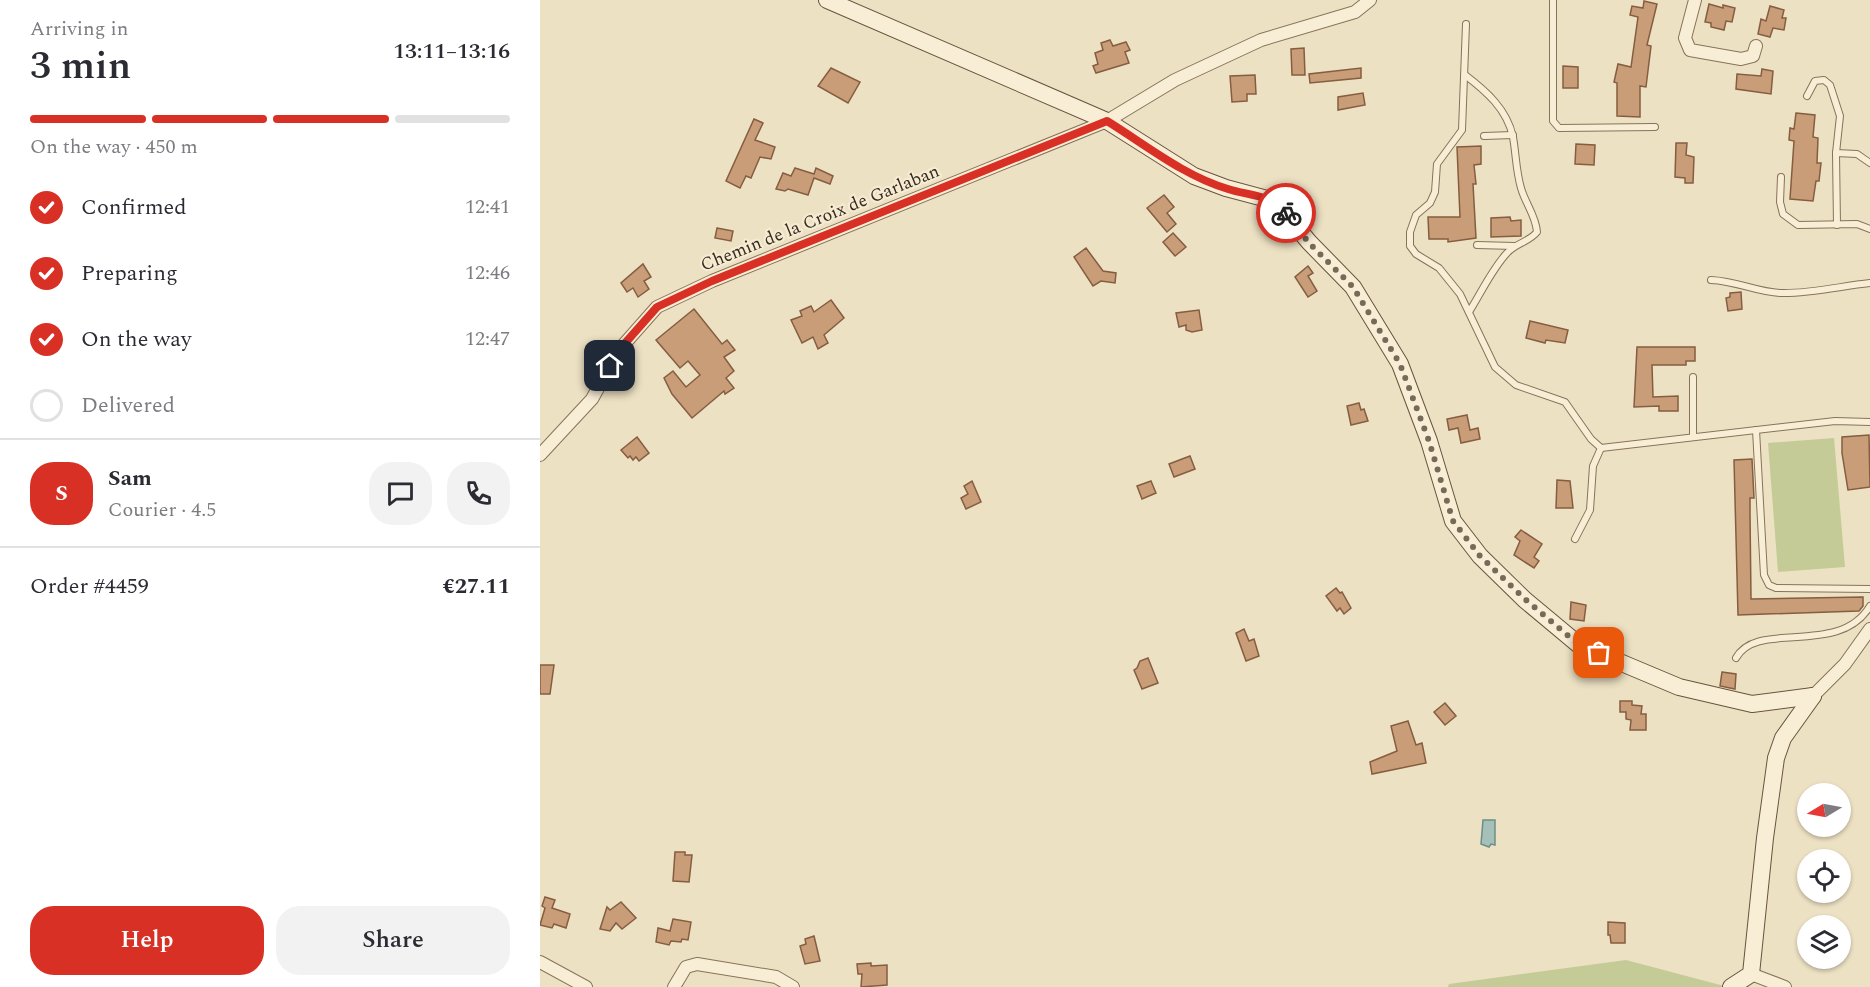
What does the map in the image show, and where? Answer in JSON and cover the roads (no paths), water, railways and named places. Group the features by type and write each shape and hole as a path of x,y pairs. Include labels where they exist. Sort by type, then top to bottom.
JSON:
{"street":[{"path":"827,0 1107,121 1194,176 1226,188 1275,201 1309,243 1353,287 1400,364 1429,441 1453,521 1495,571 1526,600 1579,645 1679,687 1752,704 1813,696"},
{"name":"Chemin de la Croix de Garlaban","path":"540,455 592,399 619,350 657,307 712,281 1107,121 1175,80 1261,40 1355,12 1370,0"},
{"path":"1695,0 1685,38 1689,50 1741,59 1753,56 1756,46"},
{"path":"1751,974 1765,838 1776,758 1782,738 1813,696 1845,664 1870,629"},
{"path":"540,962 586,987"},
{"path":"674,987 686,967 697,964 776,977 794,987"},
{"path":"1731,987 1751,974"},
{"path":"1751,974 1785,987"}],"lane":[{"path":"1553,0 1553,121 1559,128 1655,127"},
{"path":"1466,24 1462,130 1437,164 1434,177 1435,192 1430,203 1416,215 1410,232 1410,246 1416,254 1439,268 1460,294 1495,367 1516,385 1565,402 1591,440 1601,448 1835,422 1870,422"},
{"path":"1465,75 1487,92 1504,113 1513,135 1517,176 1536,223 1537,232 1531,239 1514,246 1505,255 1469,312"},
{"path":"1807,96 1815,81 1824,80 1830,84 1840,116 1836,153 1837,225"},
{"path":"1484,136 1513,135"},
{"path":"1836,153 1857,154 1870,163"},
{"path":"1781,177 1780,202 1784,214 1798,225 1857,224 1870,229"},
{"path":"1477,245 1514,246"},
{"path":"1711,280 1732,281 1763,292 1783,293 1870,283"},
{"path":"1693,377 1693,436"},
{"path":"1756,430 1764,575 1769,585 1776,588 1870,589"},
{"path":"1575,539 1590,510 1593,466 1601,448"},
{"path":"1736,658 1751,644 1780,638 1837,632 1853,625 1864,616 1870,606"}],"water":[{"path":"1483,820 1495,820 1495,845 1491,844 1489,847 1481,844"}]}
